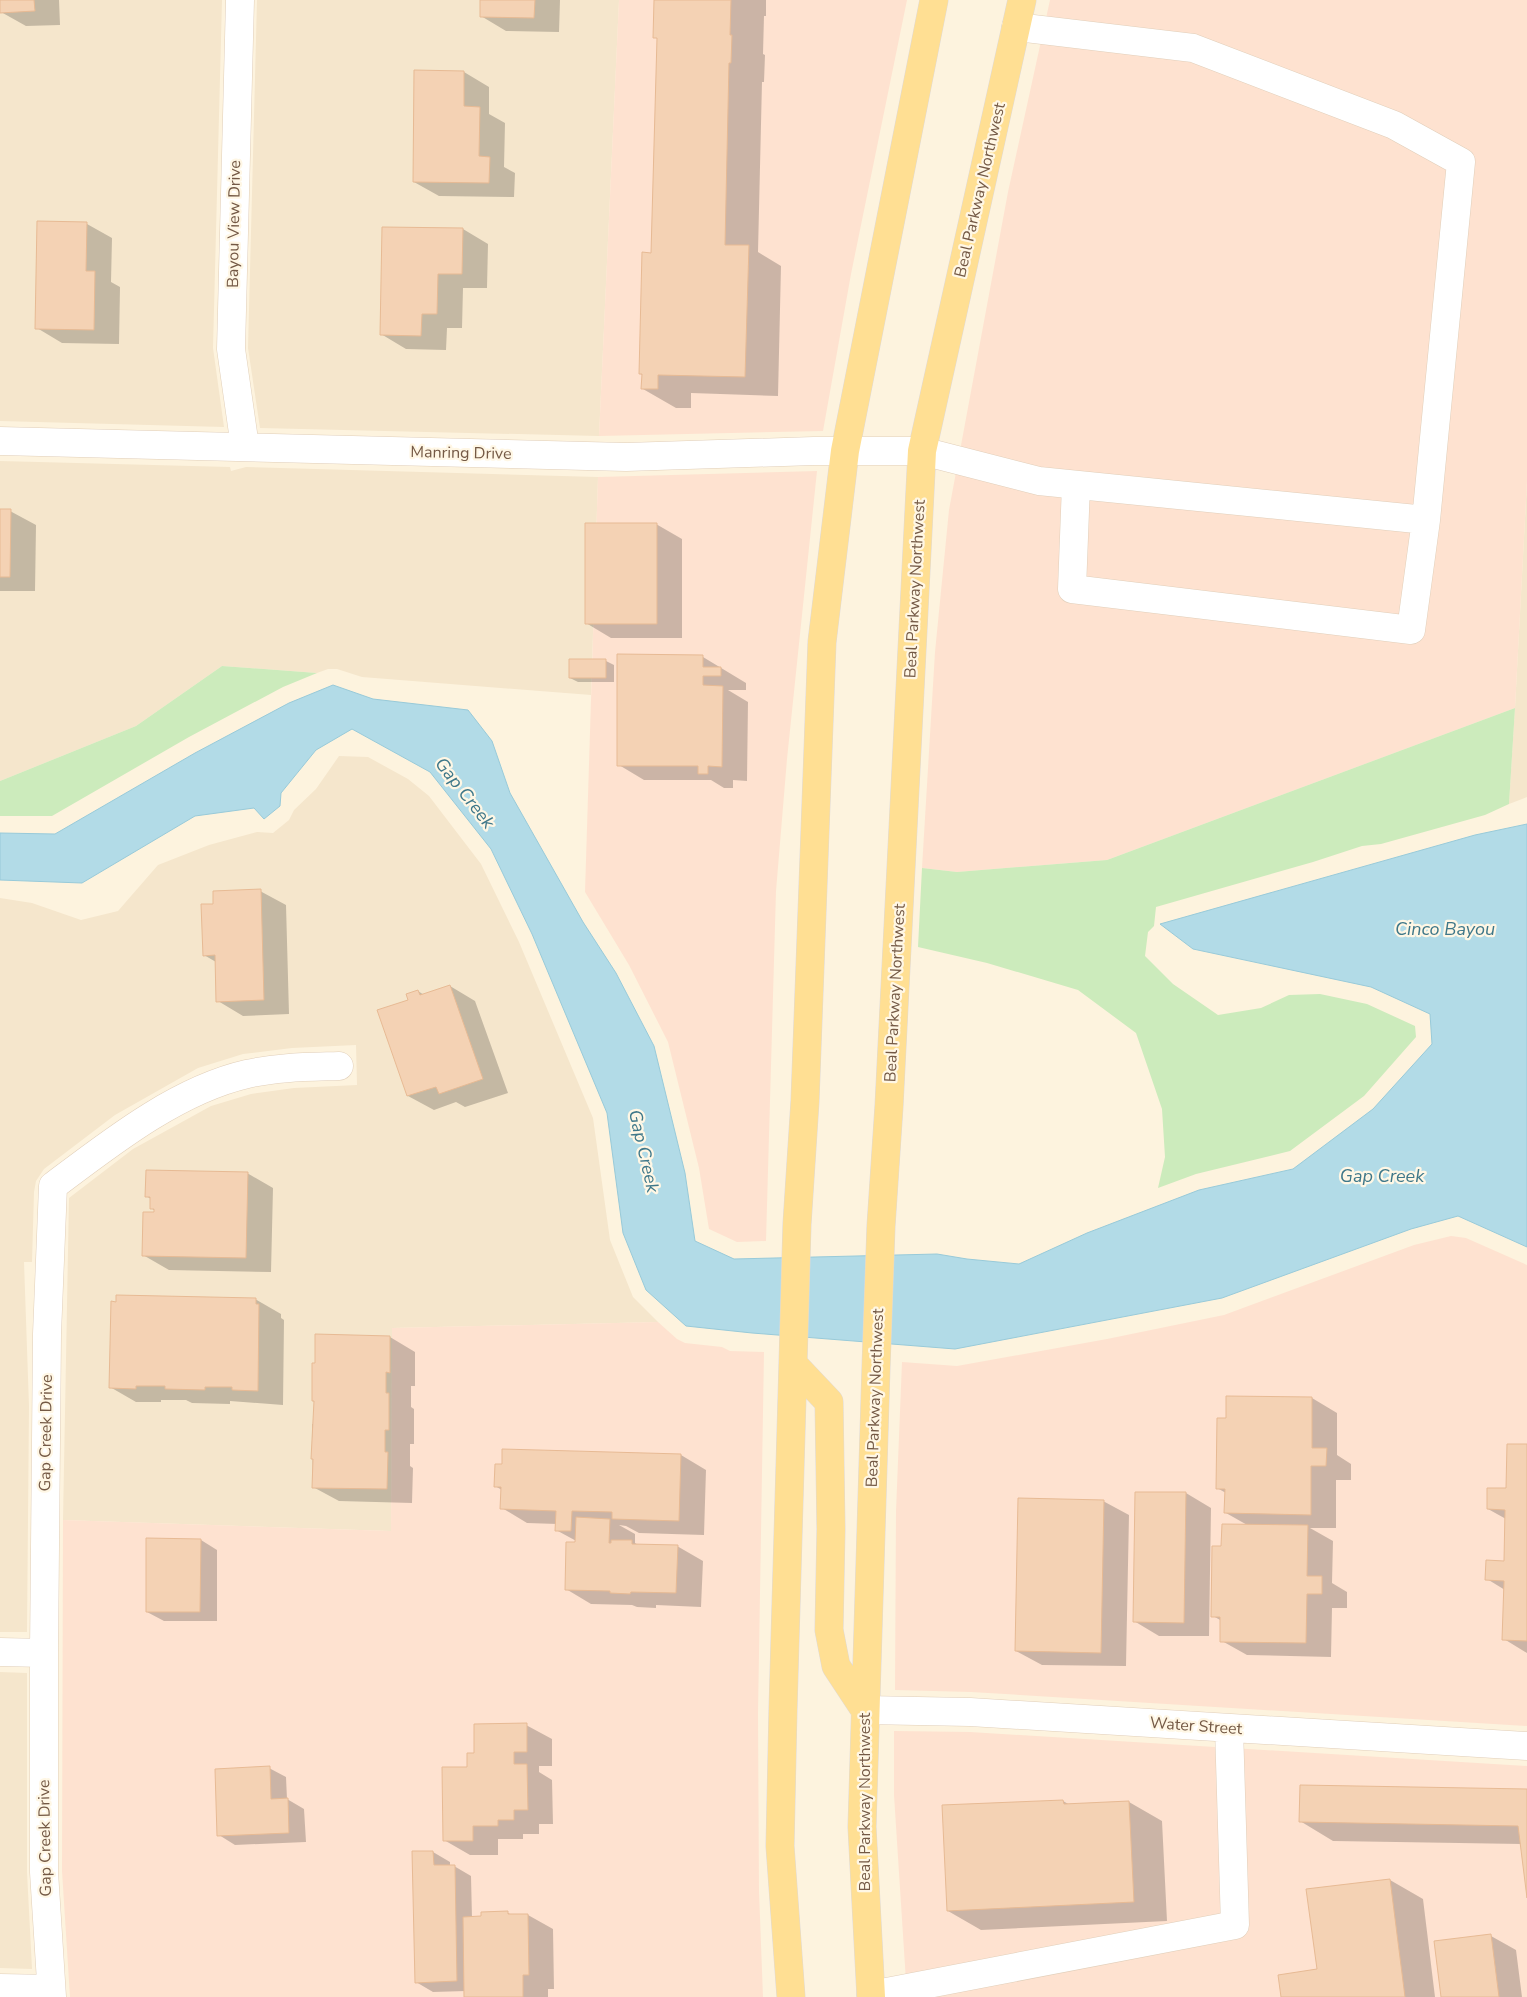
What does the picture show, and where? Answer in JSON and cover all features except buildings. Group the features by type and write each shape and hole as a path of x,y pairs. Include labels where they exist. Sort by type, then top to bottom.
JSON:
{"main road":[{"path":"791,1997 780,1846 797,1224 805,1101 822,642 845,451 934,0"},
{"name":"Beal Parkway Northwest","path":"871,1996 862,1827 876,1367 881,1226 889,1106 922,451 1022,0"},
{"path":"793,1364 829,1402 831,1530 829,1630 836,1666 865,1710"}],"street":[{"name":"Bayou View Drive","path":"240,0 231,349 245,447"},
{"path":"1016,27 1193,48 1394,125 1460,162 1426,520 1411,630 1072,589 1076,485"},
{"name":"Manring Drive","path":"0,441 626,457 845,451 922,451 1040,481 1426,520"},
{"name":"Gap Creek Drive","path":"52,1993 44,1872 44,1653 47,1334 53,1186 125,1132 205,1087 248,1074 292,1068 339,1066"},
{"path":"0,1652 44,1653"},
{"name":"Water Street","path":"865,1710 970,1712 1527,1746"},
{"path":"871,1996 1235,1925 1229,1728"},
{"path":"0,1988 52,1993"}],"shaded area":[{"path":"0,0 222,0 213,348 224,427 0,421"},
{"path":"257,0 619,0 599,436 260,428 248,348"},
{"path":"619,0 907,0 851,274 823,431 599,436"},
{"path":"1050,0 1527,0 1527,481 1515,708 1107,860 957,872 922,868 935,652 949,510 1008,192"},
{"path":"0,461 230,467 231,471 246,467 598,477 591,695 362,677 337,669 328,669 317,673 222,666 136,726 0,781"},
{"path":"817,471 787,759 776,891 766,1241 737,1242 709,1229 699,1168 668,1042 629,965 585,892 598,477"},
{"path":"1527,481 1527,797 1509,804 1515,708"},
{"path":"339,756 368,757 408,779 429,796 481,864 519,942 593,1118 610,1240 633,1297 658,1322 392,1328 391,1531 63,1520 69,1198 133,1149 211,1106 251,1094 294,1088 357,1085 356,1045 292,1048 243,1054 198,1068 115,1115 44,1169 36,1181 32,1262 24,1262 29,1406 27,1632 0,1632 0,898 32,903 81,920 118,911 158,865 209,845 257,832 273,833 289,820 294,810 316,789"},
{"path":"1451,1236 1466,1238 1527,1265 1527,1726 971,1692 895,1690 896,1511 902,1362 957,1366 1107,1339 1224,1315 1414,1245"},
{"path":"658,1322 677,1339 685,1343 722,1347 730,1351 764,1352 758,1713 759,1891 763,1997 70,1997 62,1871 63,1520 391,1531 392,1328"},
{"path":"0,1672 27,1673 27,1872 32,1969 0,1968"},
{"path":"894,1731 970,1732 1527,1766 1527,1997 907,1997 894,1795"}],"green space":[{"path":"222,666 317,673 283,687 189,737 52,816 0,816 0,781 136,726"},
{"path":"1515,708 1509,804 1485,815 1381,844 1362,846 1156,907 1154,926 1148,932 1145,956 1173,984 1218,1015 1261,1008 1289,995 1320,994 1367,1004 1415,1026 1416,1037 1364,1096 1290,1151 1196,1174 1158,1188 1165,1157 1162,1109 1136,1033 1078,990 987,963 918,947 922,868 957,872 1107,860"}],"water":[{"name":"Gap Creek","path":"333,685 373,699 468,710 492,741 510,793 583,922 616,973 654,1046 685,1173 695,1241 734,1259 937,1254 1019,1264 1087,1233 1199,1190 1293,1169 1373,1109 1432,1044 1430,1014 1371,987 1193,949 1160,924 1475,835 1527,824 1527,1247 1458,1216 1411,1229 1222,1298 955,1349 686,1326 646,1290 623,1233 607,1113 532,934 491,849 430,772 352,729 316,750 281,793 280,806 264,819 254,808 195,816 82,883 0,880 0,833 55,834 195,753 289,703"}],"water label":[{"name":"Cinco Bayou","path":"1445,929"}]}
